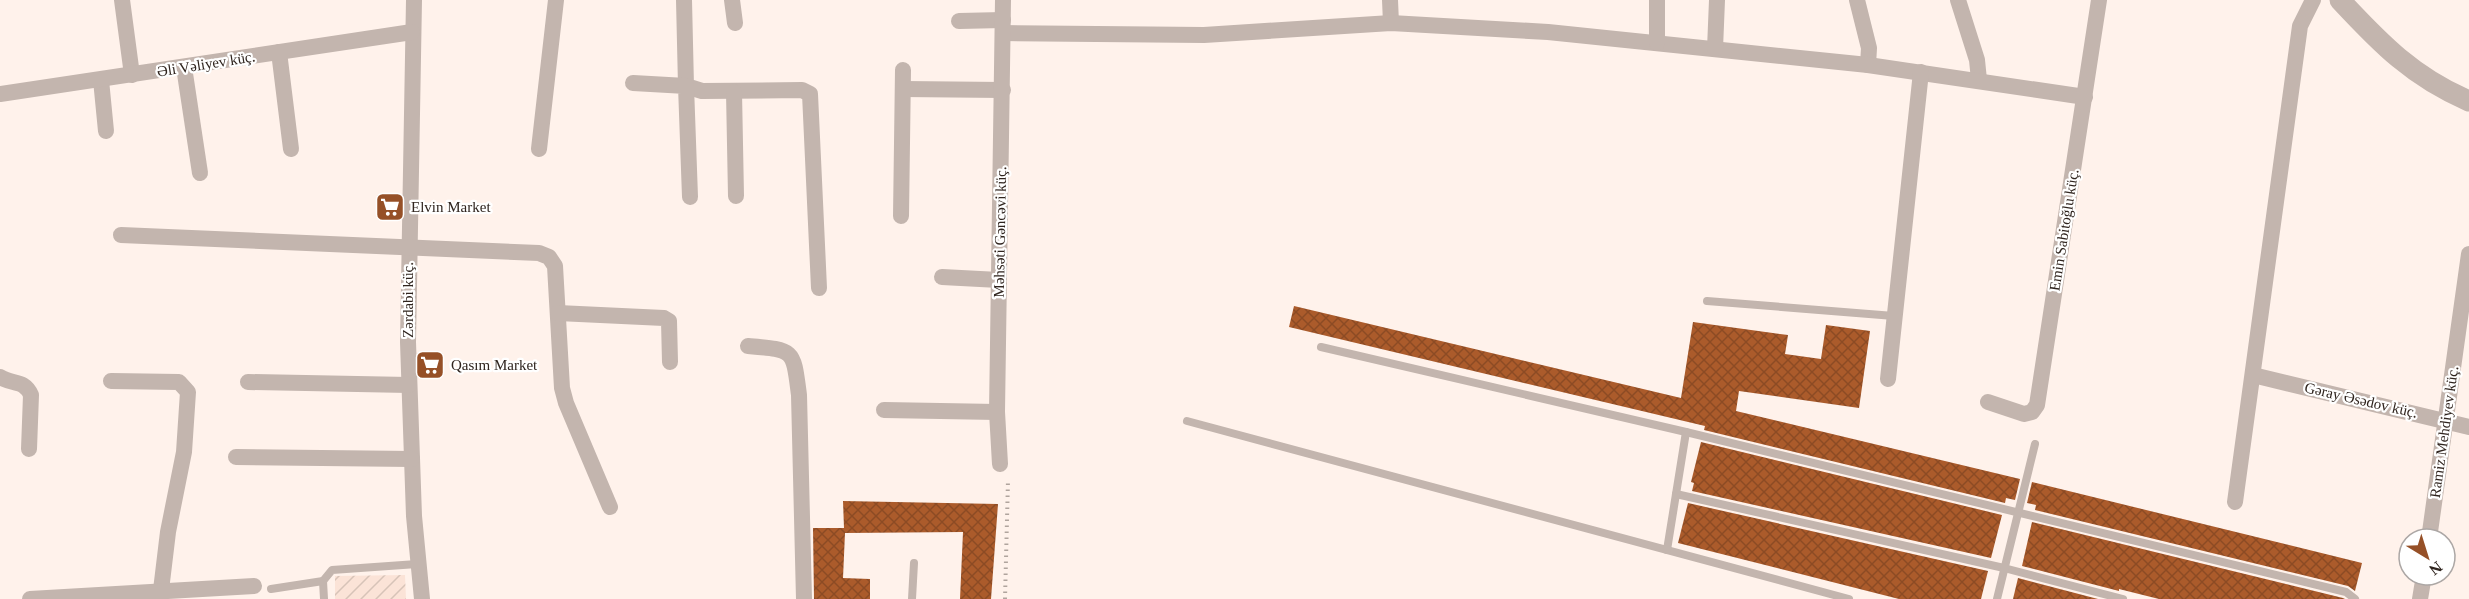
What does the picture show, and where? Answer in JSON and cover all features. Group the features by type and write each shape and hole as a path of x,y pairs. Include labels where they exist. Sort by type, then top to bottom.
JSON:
{"street":[{"path":"122,0 132,75"},
{"name":"Zərdabi küç.","path":"414,0 408,248 408,385 417,564 422,599"},
{"path":"538,149 556,0"},
{"path":"684,0 690,197"},
{"path":"732,0 735,23"},
{"name":"Məhsəti Gəncəvi küç.","path":"1000,464 997,412 1003,0"},
{"path":"1390,0 1391,23"},
{"path":"1657,0 1657,43"},
{"path":"1715,49 1717,0"},
{"path":"1857,0 1869,48 1869,65"},
{"path":"1958,0 1977,60 1978,80"},
{"name":"Emin Sabitoğlu küç.","path":"1988,402 2024,414 2032,412 2037,405 2099,0"},
{"path":"2235,502 2300,26 2313,0"},
{"path":"2340,0 2380,44 2400,62 2432,83 2469,101"},
{"path":"959,21 1003,27 1204,35 1391,23 1548,32 1869,65 2085,97"},
{"name":"Əli Vəliyev küç.","path":"0,94 412,32"},
{"path":"279,52 291,149"},
{"path":"184,67 200,173"},
{"path":"900,216 903,70"},
{"path":"1888,379 1921,72"},
{"path":"101,80 106,131"},
{"path":"633,83 686,86 702,92 802,90 810,94 819,288"},
{"path":"903,89 1002,90"},
{"path":"734,92 736,196"},
{"path":"121,235 539,253 549,257 555,266 564,396 610,507"},
{"name":"Ramiz Mehdiyev küç.","path":"2431,527 2469,255"},
{"path":"942,277 999,280"},
{"path":"558,313 664,318 669,321 670,327 670,362"},
{"path":"748,346 782,349 789,354 795,366 798,395 804,599"},
{"name":"Gəray Əsədov küç.","path":"2253,375 2469,427"},
{"path":"0,377 8,382 22,383 28,387 31,395 29,448"},
{"path":"111,381 179,382 188,392 184,452 168,532 161,590"},
{"path":"248,382 408,385"},
{"path":"884,410 997,412"},
{"path":"236,457 412,459"},
{"path":"41,599 161,590 262,587"}],"lane":[{"path":"1707,301 1894,316"},
{"path":"1322,347 1686,432 2346,592 2355,599"},
{"path":"1187,422 1849,599"},
{"path":"1667,550 1686,432"},
{"path":"1997,599 2035,444"},
{"path":"1676,494 2004,568 2123,599"},
{"path":"912,599 914,563"},
{"path":"324,599 323,581 332,570 417,564"},
{"path":"262,587 323,581"}],"path":[{"path":"1000,464 1009,481 1005,599"}],"shaded area":[{"path":"405,575 406,599 335,599 335,576"}],"building":[{"path":"1294,306 1681,398 1693,322 1788,335 1785,354 1821,359 1826,325 1870,331 1859,408 1739,391 1736,411 2020,479 2015,500 2006,498 2005,503 1704,430 1705,426 1289,327"},
{"path":"1701,442 2002,515 1991,558 1692,491 1694,483 1691,482"},
{"path":"2032,482 2362,563 2355,591 2348,586 2035,510 2036,505 2027,503"},
{"path":"843,501 998,504 991,599 960,599 963,532 845,533 843,578 870,579 870,599 814,599 813,528 844,528"},
{"path":"1688,503 1988,571 1981,599 1899,599 1678,543"},
{"path":"2032,522 2345,599 2159,599 2119,589 2119,591 2022,566"},
{"path":"2018,578 2098,599 2013,599"}],"place":[{"name":"Elvin Market","path":"390,207"},
{"name":"Qasım Market","path":"430,365"}]}
